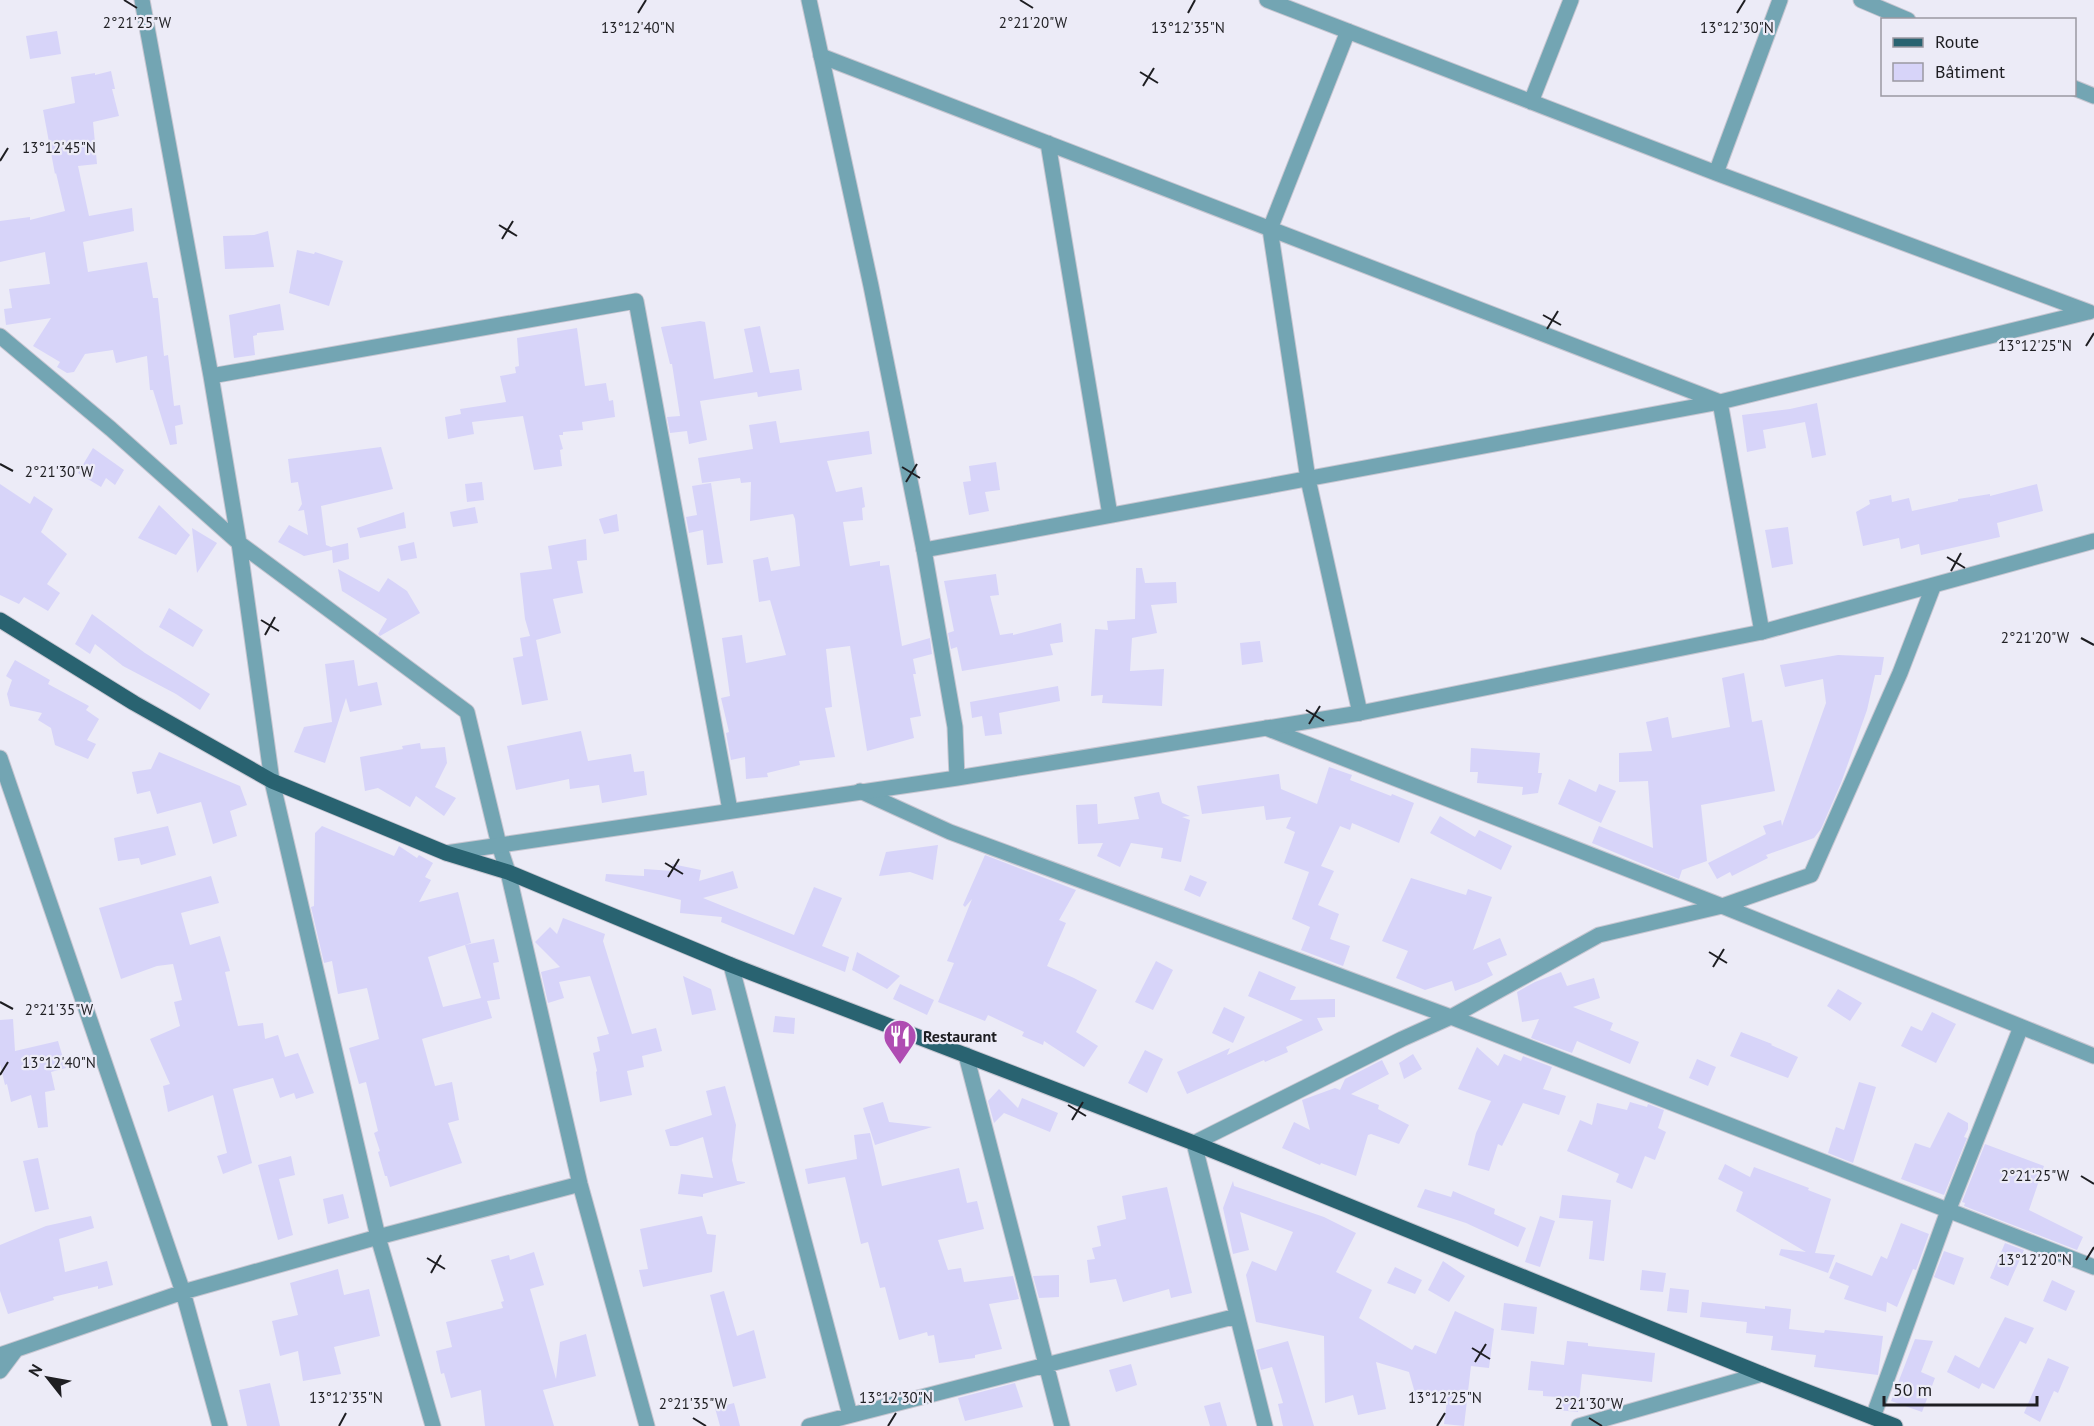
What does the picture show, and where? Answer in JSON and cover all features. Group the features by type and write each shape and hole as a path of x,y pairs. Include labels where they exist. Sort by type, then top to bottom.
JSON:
{"main road":[{"path":"0,620 134,703 272,781 446,853 508,872 731,965 1194,1143 1895,1426"}],"street":[{"path":"142,0 211,376 239,543 272,781 378,1237 433,1426"},
{"path":"809,0 924,550 955,727 957,778"},
{"path":"1267,0 1716,173 2091,313"},
{"path":"1531,102 1571,0"},
{"path":"1716,173 1780,0"},
{"path":"1861,0 1903,18"},
{"path":"1348,31 1270,229 1308,479 1360,713"},
{"path":"821,56 1720,402"},
{"path":"2076,89 2094,96"},
{"path":"1047,144 1110,515"},
{"path":"211,376 636,302 730,810"},
{"path":"924,550 1720,402 2091,313"},
{"path":"0,336 111,429 239,543 467,712 508,872 580,1184 647,1426"},
{"path":"1720,402 1762,632"},
{"path":"446,853 957,778 1360,713 1762,632 2094,541"},
{"path":"1265,1426 1194,1143 1401,1039 1451,1017 1599,935 1722,906 1811,875 1900,673 1933,586"},
{"path":"1266,728 1722,906 2094,1056"},
{"path":"0,758 183,1292 220,1426"},
{"path":"860,791 950,832 1451,1017 2094,1267"},
{"path":"731,965 850,1415"},
{"path":"1873,1417 1948,1211 2021,1027"},
{"path":"966,1054 1062,1426"},
{"path":"0,1371 7,1354 183,1292 378,1237 580,1184"},
{"path":"809,1426 1237,1316"},
{"path":"1579,1426 1621,1420 1762,1374"}],"building":[{"path":"57,31 61,54 30,59 26,36"},
{"path":"111,71 115,89 112,89 119,116 93,122 97,164 78,166 89,216 132,208 134,231 83,242 88,272 147,262 153,298 158,298 164,356 168,355 174,406 180,405 183,424 175,426 177,444 170,445 153,390 150,390 147,356 116,363 113,350 85,354 74,372 67,373 57,367 60,362 33,346 51,318 6,325 4,309 12,308 9,289 50,284 45,252 0,262 0,221 30,217 30,220 65,211 55,174 43,110 75,103 71,77"},
{"path":"268,231 274,267 225,269 223,236 254,235"},
{"path":"297,250 314,254 315,252 343,261 329,306 289,293"},
{"path":"280,304 284,330 257,333 253,336 255,355 234,358 229,315"},
{"path":"705,322 714,379 753,372 744,329 760,326 770,373 799,369 802,390 758,397 757,392 700,401 707,440 689,444 687,431 670,433 667,417 680,416 672,364 670,364 661,327"},
{"path":"577,328 585,386 606,383 609,401 613,400 615,417 582,422 583,430 563,432 563,435 559,435 563,449 560,450 562,466 534,470 523,416 472,422 474,434 448,439 445,417 461,414 460,409 506,402 500,376 516,373 515,367 519,366 517,338"},
{"path":"1817,403 1826,455 1812,458 1805,422 1763,430 1766,448 1747,452 1742,415"},
{"path":"776,421 780,443 869,431 872,454 827,461 836,492 862,487 865,507 862,508 863,520 843,522 850,566 880,561 880,566 889,565 902,646 930,638 932,654 913,659 916,674 913,674 921,716 910,718 914,738 867,751 850,646 826,649 832,707 825,708 835,757 799,761 800,765 767,773 768,777 746,779 745,757 731,760 726,733 729,732 721,698 730,696 722,638 742,635 746,663 786,655 770,600 759,602 753,560 768,557 771,571 800,566 795,519 793,514 750,521 751,482 741,483 740,478 702,483 698,458 753,449 749,425"},
{"path":"381,447 393,489 321,506 326,545 331,547 348,543 349,559 333,563 332,550 304,556 278,542 289,525 308,535 304,510 298,511 302,504 298,482 291,483 288,459"},
{"path":"93,448 124,470 115,485 106,478 101,487 78,473"},
{"path":"996,462 1000,490 985,492 989,511 969,515 963,482 971,481 969,466"},
{"path":"482,482 484,500 467,502 465,484"},
{"path":"711,483 723,563 707,565 703,530 689,533 686,517 697,515 692,486"},
{"path":"0,484 30,504 34,496 53,509 41,532 67,554 47,584 60,593 48,611 24,597 19,604 0,595"},
{"path":"2037,484 2043,511 1997,523 2000,537 1921,555 1919,544 1901,549 1899,538 1863,546 1856,512 1870,504 1869,500 1891,495 1892,502 1909,498 1912,511 1958,501 1958,499 1990,494 1990,496"},
{"path":"159,505 190,535 176,555 138,538"},
{"path":"475,507 478,523 453,527 450,512"},
{"path":"404,512 406,528 360,538 357,528"},
{"path":"617,514 619,531 604,534 599,519"},
{"path":"1788,527 1793,564 1772,568 1765,530"},
{"path":"192,528 217,543 197,573"},
{"path":"586,539 587,560 577,561 583,593 553,599 561,633 536,640 548,700 522,705 513,658 523,656 520,638 530,636 525,619 520,573 552,569 548,546"},
{"path":"414,542 417,558 401,561 398,546"},
{"path":"1136,568 1142,568 1145,583 1176,582 1177,603 1151,605 1157,633 1132,638 1130,671 1164,669 1162,706 1102,703 1103,695 1091,696 1095,629 1108,630 1107,621 1135,619"},
{"path":"338,569 379,592 388,578 407,591 420,613 380,636 378,634 387,619 342,591"},
{"path":"996,574 999,595 990,596 1000,635 1013,633 1013,635 1061,623 1063,642 1050,644 1053,655 962,671 957,647 951,649 948,633 954,631 944,581"},
{"path":"169,608 203,630 193,647 159,627"},
{"path":"92,614 145,653 210,694 200,710 176,694 123,666 95,644 90,654 75,644"},
{"path":"1260,641 1263,662 1242,665 1240,643"},
{"path":"1838,655 1884,657 1881,675 1875,675 1867,710 1841,783 1821,829 1814,838 1766,855 1768,858 1732,876 1730,872 1717,879 1708,863 1766,834 1763,826 1781,820 1782,826 1826,703 1823,679 1785,687 1780,665"},
{"path":"15,660 50,680 48,684 89,706 86,710 99,719 87,740 96,744 88,759 55,745 51,728 38,720 42,713 10,706 7,694 12,680 6,676"},
{"path":"354,660 358,686 377,682 382,705 350,712 346,698 325,763 294,752 304,727 332,722 325,664"},
{"path":"1744,673 1752,722 1762,720 1775,791 1701,805 1707,861 1682,870 1679,879 1592,843 1599,826 1653,848 1648,781 1619,782 1619,753 1652,751 1646,722 1668,717 1672,738 1730,727 1722,678"},
{"path":"1058,686 1060,701 999,713 1002,734 985,736 982,716 972,718 970,702"},
{"path":"581,731 588,761 631,754 634,772 644,771 647,795 602,803 599,785 570,789 569,779 516,790 507,746"},
{"path":"420,743 421,749 445,747 447,763 435,787 456,798 444,816 416,796 410,807 378,788 365,791 360,757 403,749 402,746"},
{"path":"1471,748 1540,753 1538,773 1542,773 1538,793 1522,795 1523,787 1477,783 1478,772 1470,772"},
{"path":"159,752 240,786 247,805 230,811 237,836 213,844 201,802 157,814 150,791 137,794 132,772 151,769"},
{"path":"1329,767 1352,775 1350,780 1414,803 1399,843 1352,823 1350,830 1340,826 1321,866 1334,871 1318,905 1339,914 1330,939 1350,946 1343,966 1301,950 1310,927 1292,919 1309,872 1284,863 1295,832 1286,828 1291,817 1266,820 1264,806 1202,814 1197,786 1279,774 1281,789 1317,804"},
{"path":"1569,779 1596,792 1599,784 1616,791 1601,823 1558,804"},
{"path":"1159,792 1162,803 1190,816 1182,817 1190,820 1181,862 1161,858 1163,848 1131,843 1120,867 1097,856 1103,843 1078,844 1076,805 1097,804 1098,824 1139,819 1134,797"},
{"path":"1440,816 1475,837 1479,830 1512,846 1501,870 1430,833"},
{"path":"168,826 176,855 141,865 139,858 118,861 114,838"},
{"path":"322,826 394,856 399,846 417,858 419,855 433,863 425,877 431,880 419,902 458,892 471,943 428,957 443,1007 481,998 465,945 494,939 499,962 493,963 500,999 487,1001 492,1018 422,1039 435,1086 452,1082 459,1120 448,1123 462,1163 390,1187 378,1152 380,1151 374,1133 378,1131 366,1082 359,1084 349,1048 379,1039 367,988 338,994 332,961 324,963 311,907 314,906 315,833"},
{"path":"938,845 933,880 910,872 879,876 886,852"},
{"path":"985,855 1076,890 1059,920 1066,923 1047,966 1097,990 1076,1032 1098,1046 1084,1067 1044,1041 1043,1045 1022,1036 1024,1032 988,1015 985,1021 938,1002 954,963 947,961 972,899 965,907 963,905"},
{"path":"672,864 701,870 699,881 733,871 738,888 703,898 794,935 814,887 842,898 822,946 849,957 845,972 721,922 722,917 680,913 681,900 605,881 606,874 644,876 644,869 673,871"},
{"path":"1190,875 1207,882 1200,897 1184,890"},
{"path":"211,876 219,903 181,913 190,945 220,936 230,971 225,972 238,1026 263,1023 265,1039 278,1035 285,1057 298,1053 314,1093 296,1099 294,1093 280,1098 273,1078 233,1089 252,1163 223,1174 217,1156 227,1153 213,1095 168,1112 163,1086 170,1084 150,1039 180,1026 174,1002 182,1000 173,964 157,966 121,979 99,908"},
{"path":"1411,878 1466,895 1468,889 1492,897 1473,950 1500,938 1507,955 1487,963 1493,975 1455,991 1452,981 1425,990 1396,978 1408,951 1382,941"},
{"path":"563,918 605,934 603,941 632,1034 656,1028 662,1051 642,1056 644,1067 627,1071 632,1095 600,1102 593,1053 600,1051 597,1037 609,1034 590,976 559,982 564,998 548,1003 541,972 560,967 535,942 550,927 557,934"},
{"path":"857,952 900,976 887,989 852,970"},
{"path":"1156,961 1173,970 1153,1010 1135,1002"},
{"path":"1259,971 1296,987 1290,1000 1335,999 1335,1017 1317,1018 1323,1030 1286,1047 1288,1052 1265,1062 1264,1060 1187,1094 1177,1072 1230,1048 1227,1055 1303,1020 1248,996"},
{"path":"1561,972 1567,986 1594,978 1600,998 1573,1007 1613,1023 1610,1030 1639,1042 1630,1064 1577,1041 1572,1053 1531,1038 1539,1019 1522,1022 1517,992"},
{"path":"683,976 711,989 716,1010 692,1015"},
{"path":"900,984 934,1000 927,1015 893,999"},
{"path":"1838,989 1862,1003 1850,1021 1827,1006"},
{"path":"1224,1007 1245,1017 1233,1043 1212,1033"},
{"path":"1932,1012 1956,1024 1936,1063 1901,1046 1911,1026 1922,1031"},
{"path":"775,1016 795,1018 794,1034 773,1032"},
{"path":"13,1019 15,1051 58,1041 66,1068 51,1072 55,1090 45,1092 48,1127 38,1128 31,1095 11,1102 7,1084 5,1085 0,1064 0,1020"},
{"path":"1741,1032 1798,1057 1788,1078 1730,1056"},
{"path":"1477,1047 1498,1066 1504,1054 1521,1061 1523,1056 1552,1067 1543,1089 1566,1096 1559,1115 1523,1103 1502,1146 1498,1144 1489,1171 1468,1165 1476,1133 1491,1101 1458,1089"},
{"path":"1145,1050 1163,1059 1147,1093 1128,1083"},
{"path":"1413,1054 1422,1069 1404,1079 1399,1063"},
{"path":"1697,1059 1716,1067 1708,1086 1689,1078"},
{"path":"1382,1060 1389,1074 1351,1094 1379,1105 1378,1109 1409,1125 1399,1144 1368,1135 1356,1176 1321,1163 1320,1165 1282,1148 1294,1122 1310,1130 1302,1100 1335,1088 1340,1090 1345,1079"},
{"path":"1859,1082 1876,1087 1853,1163 1828,1153 1836,1127 1844,1130"},
{"path":"725,1086 736,1125 732,1160 737,1181 745,1183 703,1194 703,1197 678,1194 681,1174 713,1178 703,1137 677,1146 670,1146 665,1130 712,1115 706,1091"},
{"path":"999,1089 1018,1108 1022,1098 1058,1113 1050,1132 1004,1113 994,1123 988,1101"},
{"path":"883,1102 889,1122 932,1127 875,1145 863,1108"},
{"path":"1630,1102 1647,1107 1648,1104 1664,1110 1658,1128 1666,1132 1655,1160 1645,1156 1632,1189 1616,1182 1619,1174 1567,1151 1580,1120 1592,1125 1597,1103 1627,1110"},
{"path":"1948,1112 1968,1123 1968,1129 1964,1137 1967,1138 1944,1195 1901,1179 1915,1143 1930,1148"},
{"path":"870,1133 882,1186 959,1168 967,1203 977,1201 984,1229 938,1240 948,1270 961,1268 964,1282 1013,1276 1019,1299 989,1304 1002,1349 975,1355 975,1358 939,1363 934,1335 928,1336 927,1332 899,1340 885,1287 880,1288 868,1242 861,1244 845,1177 808,1184 805,1169 857,1159 854,1135"},
{"path":"1985,1144 2044,1166 2029,1210 2083,1237 2077,1250 1964,1206 1965,1203 1962,1202"},
{"path":"291,1156 295,1175 279,1179 293,1235 278,1240 258,1165"},
{"path":"38,1158 49,1209 35,1212 23,1161"},
{"path":"1725,1164 1750,1177 1754,1167 1831,1199 1815,1253 1835,1255 1828,1273 1779,1255 1781,1249 1806,1252 1736,1211 1743,1192 1718,1179"},
{"path":"1233,1181 1234,1186 1324,1217 1356,1233 1336,1272 1372,1290 1359,1318 1412,1350 1415,1345 1436,1354 1455,1311 1494,1329 1489,1368 1471,1366 1464,1426 1444,1424 1448,1392 1417,1400 1409,1372 1376,1362 1386,1409 1358,1415 1353,1395 1325,1403 1324,1336 1256,1322 1246,1275 1252,1261 1276,1271 1293,1232 1240,1212 1249,1250 1233,1254 1223,1208"},
{"path":"1167,1187 1192,1293 1171,1298 1169,1289 1123,1302 1116,1279 1090,1283 1087,1260 1095,1259 1092,1248 1101,1246 1097,1226 1126,1219 1122,1196"},
{"path":"1425,1189 1451,1197 1453,1191 1495,1209 1494,1214 1526,1228 1518,1247 1466,1223 1417,1207"},
{"path":"343,1194 349,1218 328,1224 323,1199"},
{"path":"1562,1195 1611,1200 1604,1261 1589,1259 1593,1221 1559,1218"},
{"path":"91,1216 94,1228 59,1239 65,1272 107,1261 113,1285 98,1289 98,1286 53,1297 54,1300 8,1314 0,1291 0,1245 46,1226"},
{"path":"702,1216 707,1234 716,1235 712,1272 643,1287 639,1270 648,1269 640,1229"},
{"path":"1540,1216 1555,1221 1540,1267 1525,1262"},
{"path":"1901,1223 1929,1234 1916,1270 1913,1269 1897,1307 1887,1302 1886,1312 1844,1299 1849,1286 1829,1278 1836,1262 1872,1276 1881,1256 1887,1259"},
{"path":"2005,1243 2024,1250 2008,1286 1990,1278"},
{"path":"1944,1251 1964,1258 1954,1285 1934,1277"},
{"path":"534,1252 544,1285 530,1289 556,1379 560,1342 586,1334 596,1376 543,1390 554,1426 485,1426 481,1390 451,1398 444,1373 441,1374 436,1351 452,1347 446,1322 503,1308 501,1302 504,1301 491,1260 509,1255 510,1260"},
{"path":"1443,1261 1465,1276 1449,1302 1428,1290"},
{"path":"1395,1267 1422,1280 1415,1294 1387,1283"},
{"path":"338,1269 344,1295 369,1289 380,1336 334,1347 341,1374 303,1381 298,1351 280,1356 272,1321 298,1315 290,1283"},
{"path":"1642,1270 1666,1273 1663,1292 1640,1290"},
{"path":"1059,1275 1059,1297 1039,1298 1033,1276"},
{"path":"2052,1280 2075,1291 2066,1311 2043,1301"},
{"path":"1670,1288 1689,1290 1687,1313 1667,1311"},
{"path":"724,1291 737,1336 754,1330 766,1378 733,1387 710,1295"},
{"path":"1702,1302 1765,1309 1765,1306 1791,1309 1789,1329 1883,1336 1878,1375 1814,1367 1816,1355 1771,1350 1773,1336 1746,1333 1747,1322 1700,1317"},
{"path":"1504,1303 1537,1307 1534,1334 1501,1330"},
{"path":"2005,1317 2034,1328 2026,1344 2020,1341 1994,1389 1982,1383 1979,1389 1947,1372 1955,1355 1979,1368"},
{"path":"1915,1339 1933,1341 1921,1372 1935,1378 1922,1412 1891,1401"},
{"path":"1288,1341 1314,1426 1283,1426 1278,1404 1283,1403 1272,1367 1261,1370 1256,1350"},
{"path":"1567,1341 1588,1343 1588,1346 1655,1353 1652,1382 1582,1374 1578,1412 1557,1410 1558,1397 1543,1396 1543,1391 1528,1390 1531,1361 1564,1365"},
{"path":"2048,1358 2069,1367 2058,1393 2054,1391 2040,1422 2024,1413"},
{"path":"1131,1364 1137,1385 1116,1392 1109,1370"},
{"path":"270,1383 280,1426 247,1426 239,1390"},
{"path":"1015,1383 1023,1407 965,1421 958,1398"},
{"path":"1220,1402 1227,1426 1210,1426 1204,1406"},
{"path":"734,1403 740,1426 720,1426 715,1408"}],"place":[{"name":"Restaurant","path":"900,1065"}]}
